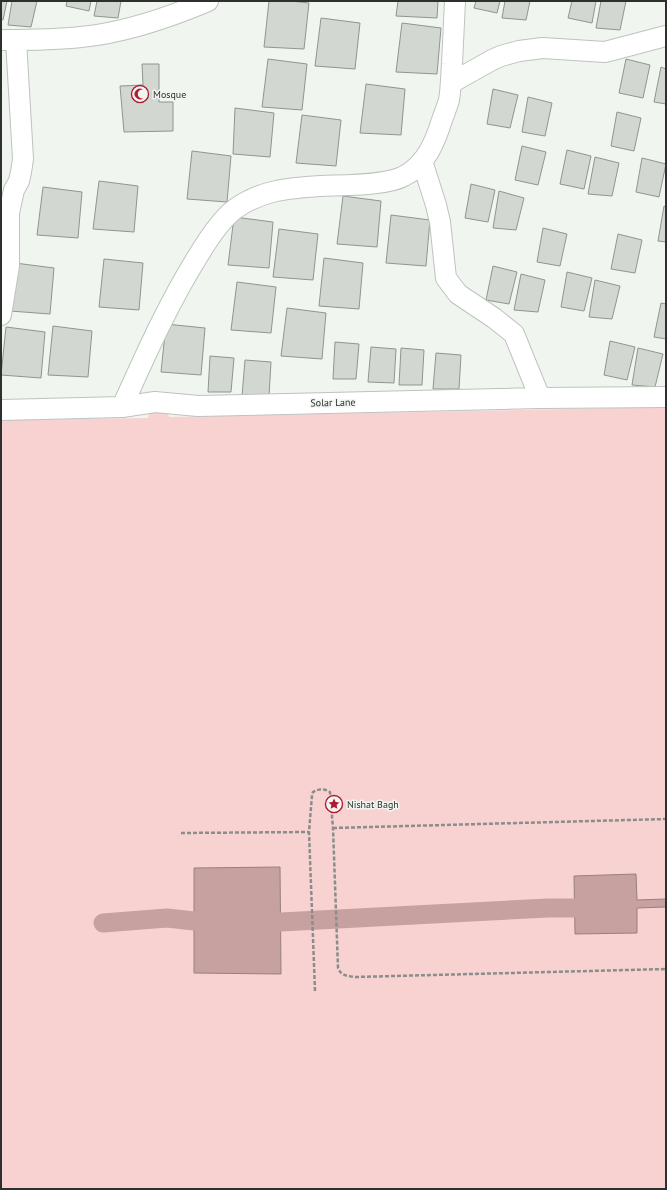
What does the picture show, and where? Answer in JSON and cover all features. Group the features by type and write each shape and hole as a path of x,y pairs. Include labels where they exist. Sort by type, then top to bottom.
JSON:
{"street":[{"path":"1,315 9,266 9,213 14,190 19,181 23,159 9,40 82,37 141,25 173,15 208,1"},
{"path":"122,407 185,276 211,235 233,210 264,194 291,188 358,185 403,177 414,170 422,161 430,151 436,138 449,101 455,1"},
{"path":"451,83 500,56 519,51 543,48 605,52 666,36"},
{"path":"422,161 440,222 446,278 458,294 514,334 540,398"},
{"name":"Solar Lane","path":"1,410 122,407 155,402 198,406 540,398 666,397"}],"path":[{"path":"315,991 309,832 313,792 325,789 330,792 333,828 338,968 340,972 346,976 666,969"},
{"path":"333,828 666,819"},
{"path":"181,833 309,832"}],"shaded area":[{"name":"Nishat Bagh","path":"666,407 666,1189 1,1189 1,420 148,418 150,410 167,409 169,417"},
{"path":"280,867 281,974 194,973 194,868"},
{"path":"636,874 637,900 666,899 666,907 637,908 637,933 575,934 574,876"}],"building":[{"path":"1,1 7,1 3,20 1,19"},
{"path":"12,1 37,1 31,27 8,25"},
{"path":"67,1 91,1 89,11 66,6"},
{"path":"97,1 121,1 118,18 94,16"},
{"path":"269,1 309,3 304,49 264,47"},
{"path":"398,1 438,1 437,18 396,16"},
{"path":"476,1 500,1 497,13 474,8"},
{"path":"505,1 530,1 526,20 502,18"},
{"path":"572,1 596,1 592,23 568,18"},
{"path":"601,1 626,1 620,30 596,28"},
{"path":"321,18 360,23 355,69 315,66"},
{"path":"402,23 441,28 437,74 396,72"},
{"path":"268,59 307,64 302,110 262,107"},
{"path":"626,59 650,65 643,98 619,93"},
{"name":"Mosque","path":"142,64 159,64 159,102 173,102 173,131 124,132 120,86 143,85"},
{"path":"661,67 666,69 666,104 654,102"},
{"path":"366,84 405,89 401,135 360,133"},
{"path":"493,89 518,95 510,128 487,124"},
{"path":"528,97 552,103 545,136 522,132"},
{"path":"235,108 274,113 270,157 233,154"},
{"path":"617,112 641,118 634,151 611,146"},
{"path":"302,115 341,120 336,166 296,163"},
{"path":"522,146 546,152 538,185 515,180"},
{"path":"567,150 591,156 584,189 560,184"},
{"path":"192,151 231,156 227,202 187,199"},
{"path":"595,157 619,163 612,196 588,194"},
{"path":"642,158 666,164 659,197 636,192"},
{"path":"99,181 138,186 134,232 93,229"},
{"path":"471,184 495,190 488,222 465,218"},
{"path":"43,187 82,192 78,238 37,235"},
{"path":"499,191 524,198 516,230 493,228"},
{"path":"343,196 381,201 377,247 337,244"},
{"path":"664,206 666,207 666,242 658,241"},
{"path":"391,215 430,220 426,266 386,263"},
{"path":"234,217 273,222 269,268 228,265"},
{"path":"543,228 567,234 560,266 537,262"},
{"path":"279,229 318,234 313,280 273,277"},
{"path":"618,234 642,240 635,273 611,269"},
{"path":"324,258 363,263 359,309 319,306"},
{"path":"104,259 143,263 139,310 99,307"},
{"path":"15,263 54,268 50,314 10,311"},
{"path":"493,266 517,272 509,304 486,300"},
{"path":"567,272 592,278 584,311 561,307"},
{"path":"521,274 545,280 538,312 514,310"},
{"path":"595,280 620,286 612,319 589,317"},
{"path":"237,282 276,287 271,333 231,330"},
{"path":"661,303 666,304 666,339 654,337"},
{"path":"287,308 326,313 322,359 281,356"},
{"path":"166,324 205,328 201,375 161,372"},
{"path":"53,326 92,331 88,377 48,375"},
{"path":"6,327 45,332 41,378 1,375"},
{"path":"610,341 635,347 627,380 604,375"},
{"path":"335,342 359,344 356,379 333,379"},
{"path":"371,347 396,349 394,383 368,382"},
{"path":"401,348 424,350 422,385 399,385"},
{"path":"638,348 663,354 655,387 632,385"},
{"path":"436,353 461,355 459,389 433,389"},
{"path":"210,356 234,358 231,392 208,392"},
{"path":"245,360 271,362 269,396 242,396"}],"waterway":[{"path":"256,922 548,908 601,908"},
{"path":"103,923 167,918 194,921 219,921"}],"place":[{"name":"Mosque","path":"140,94"},
{"name":"Nishat Bagh","path":"334,804"}]}
